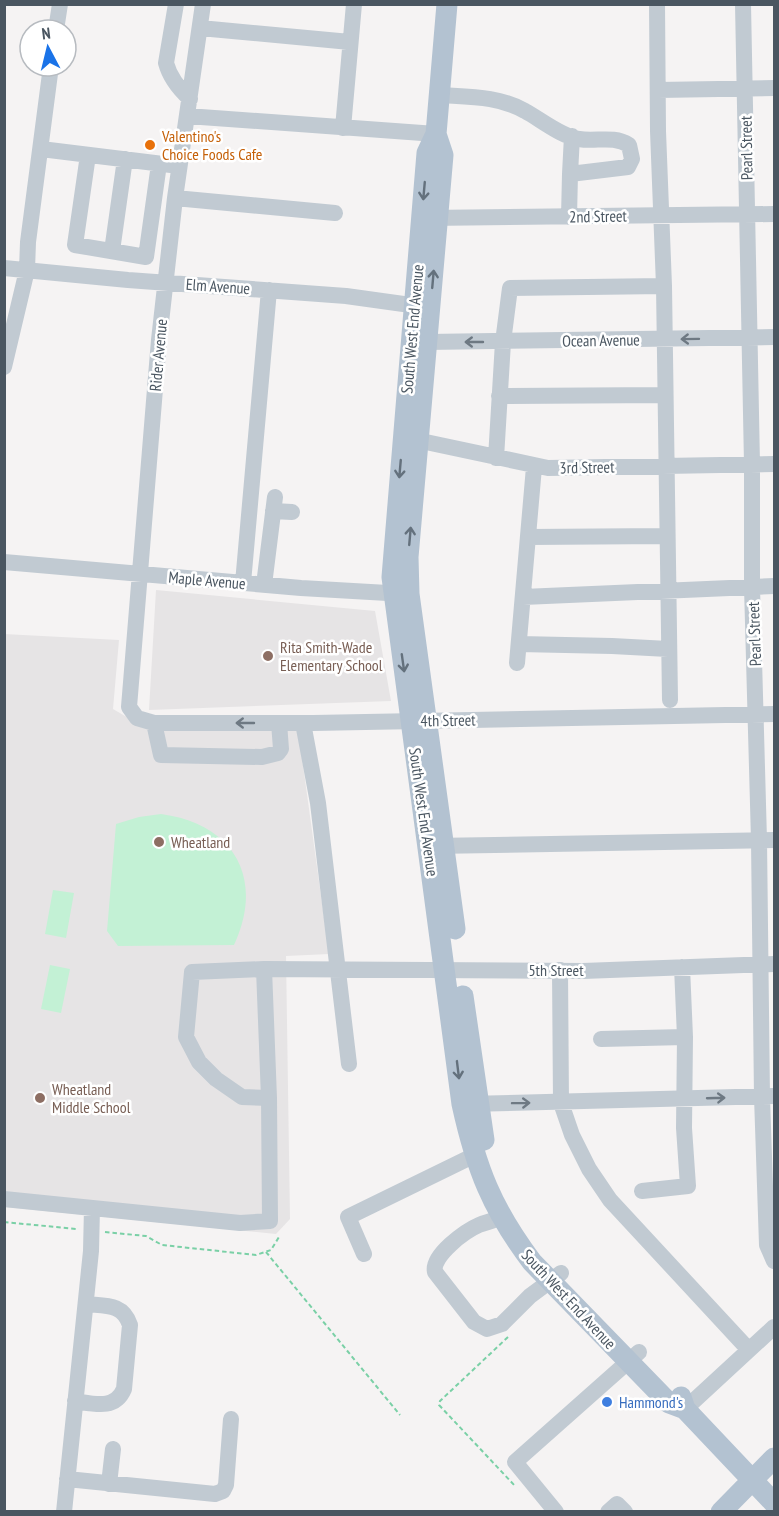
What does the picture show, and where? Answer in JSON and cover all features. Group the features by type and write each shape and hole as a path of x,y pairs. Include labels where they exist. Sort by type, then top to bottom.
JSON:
{"main road":[{"name":"South West End Avenue","path":"411,439 430,218 443,155 436,134 447,4"},
{"name":"South West End Avenue","path":"422,307 427,342 392,557 401,594 419,720 453,970 475,1155 482,1178 501,1217 532,1262 556,1277"},
{"name":"South West End Avenue","path":"470,1104 501,1188 556,1277 634,1357 669,1404 685,1409 774,1503"},
{"path":"723,1509 774,1458"}],"street":[{"path":"176,4 166,63 188,108 343,128 436,134"},
{"name":"Rider Avenue","path":"154,723 137,718 129,707 165,283 203,4"},
{"path":"343,128 354,4"},
{"path":"657,4 670,700"},
{"name":"Pearl Street","path":"743,4 752,465 752,586 757,714 767,840 767,1245 774,1261"},
{"path":"200,28 350,42"},
{"path":"4,367 27,270 28,242 49,78"},
{"path":"658,90 774,88"},
{"path":"439,95 505,102 578,139 610,139 624,141 629,145 632,159 628,167 570,174"},
{"path":"569,216 572,136"},
{"path":"40,149 180,166"},
{"path":"88,155 75,245 146,257 159,164"},
{"path":"112,251 125,159"},
{"path":"176,198 335,213"},
{"name":"2nd Street","path":"430,218 774,214"},
{"name":"Elm Avenue","path":"4,268 165,283 346,296 422,307"},
{"path":"496,458 503,342 510,288 664,286"},
{"path":"243,584 269,290"},
{"name":"Ocean Avenue","path":"427,342 774,337"},
{"path":"499,396 665,395"},
{"name":"3rd Street","path":"411,439 534,467 548,468 774,464"},
{"path":"517,663 534,467"},
{"path":"264,585 274,504 292,512"},
{"path":"528,537 666,536"},
{"name":"Maple Avenue","path":"4,562 243,584 401,594"},
{"path":"523,597 774,586"},
{"path":"519,644 668,649"},
{"name":"4th Street","path":"154,723 303,723 774,714"},
{"path":"154,723 160,755 262,757 278,753 281,749 279,723"},
{"path":"303,723 318,804 349,1064"},
{"path":"436,846 767,840"},
{"name":"5th Street","path":"269,1098 242,1097 216,1079 199,1062 186,1037 192,972 264,969 560,970 768,964"},
{"path":"642,1191 688,1186 684,1128 686,1037 682,967"},
{"path":"4,1199 240,1222 270,1221 269,1098 264,969"},
{"path":"560,970 561,1103 572,1135 601,1190 749,1350"},
{"path":"601,1038 686,1037"},
{"path":"470,1104 768,1096"},
{"path":"364,1254 348,1217 475,1155"},
{"path":"64,1512 91,1251 92,1208"},
{"path":"501,1217 481,1224 460,1237 438,1258 434,1267 435,1272 474,1323 487,1329 502,1324 530,1296 556,1277"},
{"path":"75,1401 105,1405 120,1397 124,1389 130,1324 128,1317 122,1310 86,1304"},
{"path":"685,1409 774,1327"},
{"path":"556,1512 515,1462 634,1357"},
{"path":"67,1479 215,1494 223,1491 225,1485 231,1419"},
{"path":"109,1484 112,1449"},
{"path":"608,1512 617,1503 625,1512"}],"path":[{"path":"4,1222 84,1230"},
{"path":"102,1231 146,1236 162,1245 256,1255 271,1250 279,1237"},
{"path":"266,1252 400,1415"},
{"path":"509,1337 440,1401 439,1405 516,1488"}],"shaded area":[{"name":"Rita Smith-Wade Elementary School","path":"156,590 375,611 391,701 149,710"},
{"name":"Wheatland","path":"4,634 119,640 113,709 144,727 298,729 329,954 286,956 290,1219 276,1234 5,1207"}],"green space":[{"path":"161,814 186,820 208,829 224,842 237,858 244,877 246,898 243,921 234,945 118,946 107,931 116,824 139,817"},
{"path":"53,890 74,893 66,938 45,934"},
{"path":"50,965 70,969 61,1013 41,1009"}],"place":[{"name":"Valentino's Choice Foods Cafe","path":"150,145"},
{"name":"Rita Smith-Wade Elementary School","path":"268,656"},
{"name":"Wheatland","path":"159,842"},
{"name":"Wheatland Middle School","path":"40,1098"},
{"name":"Hammond's","path":"607,1402"}]}
